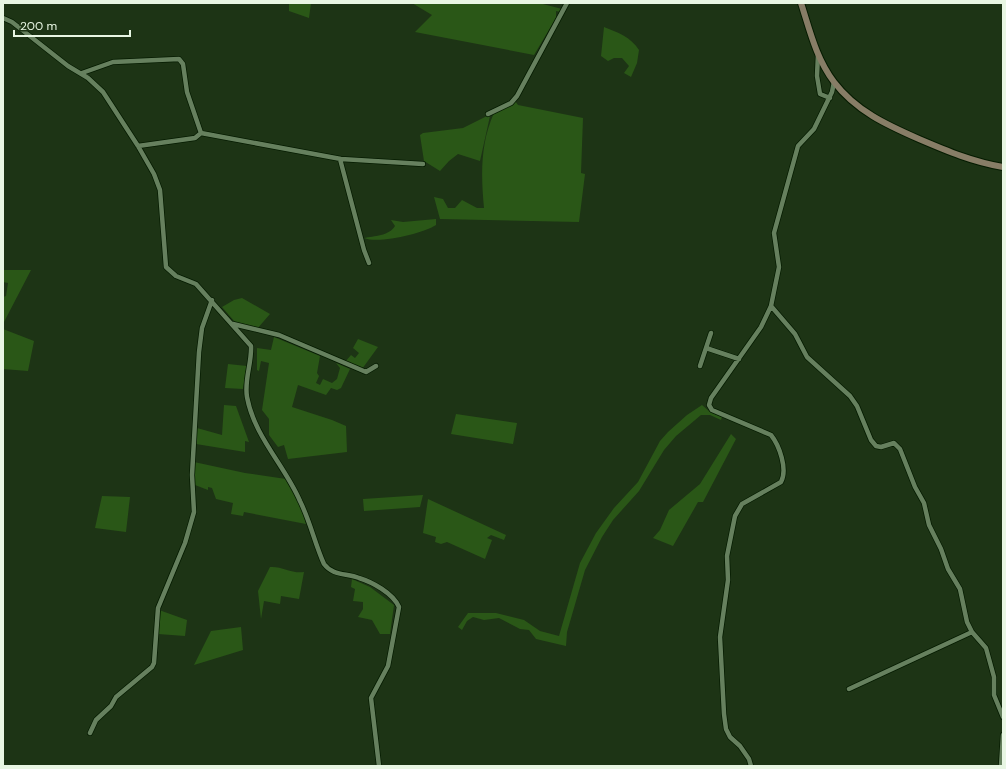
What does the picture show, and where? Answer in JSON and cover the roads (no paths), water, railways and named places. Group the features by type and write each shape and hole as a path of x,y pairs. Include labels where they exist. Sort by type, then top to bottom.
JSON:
{"main road":[{"path":"802,3 818,54 834,82 850,100 885,124 957,156 1003,167"}],"street":[{"path":"488,114 511,103 517,96 567,3"},
{"path":"3,18 12,22 68,66 82,73 103,92 138,146 154,174 160,190 166,267 171,273 196,284 212,300 251,346 246,390 251,413 259,431 300,500 324,564 332,572 358,577 369,582 393,597 399,607 388,666 371,698 379,766"},
{"path":"818,54 817,76 820,94 830,98"},
{"path":"82,73 113,62 179,58 183,64 187,92 201,133"},
{"path":"751,766 749,759 730,737 724,714 720,637 728,580 727,556 735,516 742,504 781,482 784,470 777,442 771,435 712,410 710,405 712,398 761,327 771,306 779,267 774,233 798,146 814,129 830,98 834,82"},
{"path":"138,146 195,138 201,133"},
{"path":"201,133 340,159 423,164"},
{"path":"340,159 364,250 369,262"},
{"path":"90,733 96,720 109,708 116,697 154,664 159,603 185,543 194,512 192,475 199,352 202,328 212,300"},
{"path":"771,306 795,334 807,357 850,396 857,406 871,440 876,446 881,447 894,442 900,449 915,487 924,503 929,525 941,549 948,569 960,589 967,622 972,632 986,648 988,653 994,676 994,695 1003,717"},
{"path":"233,324 279,335 366,372 376,366"},
{"path":"700,366 712,333"},
{"path":"706,348 739,359"},
{"path":"849,689 972,632"},
{"path":"1001,766 1003,735"}]}
